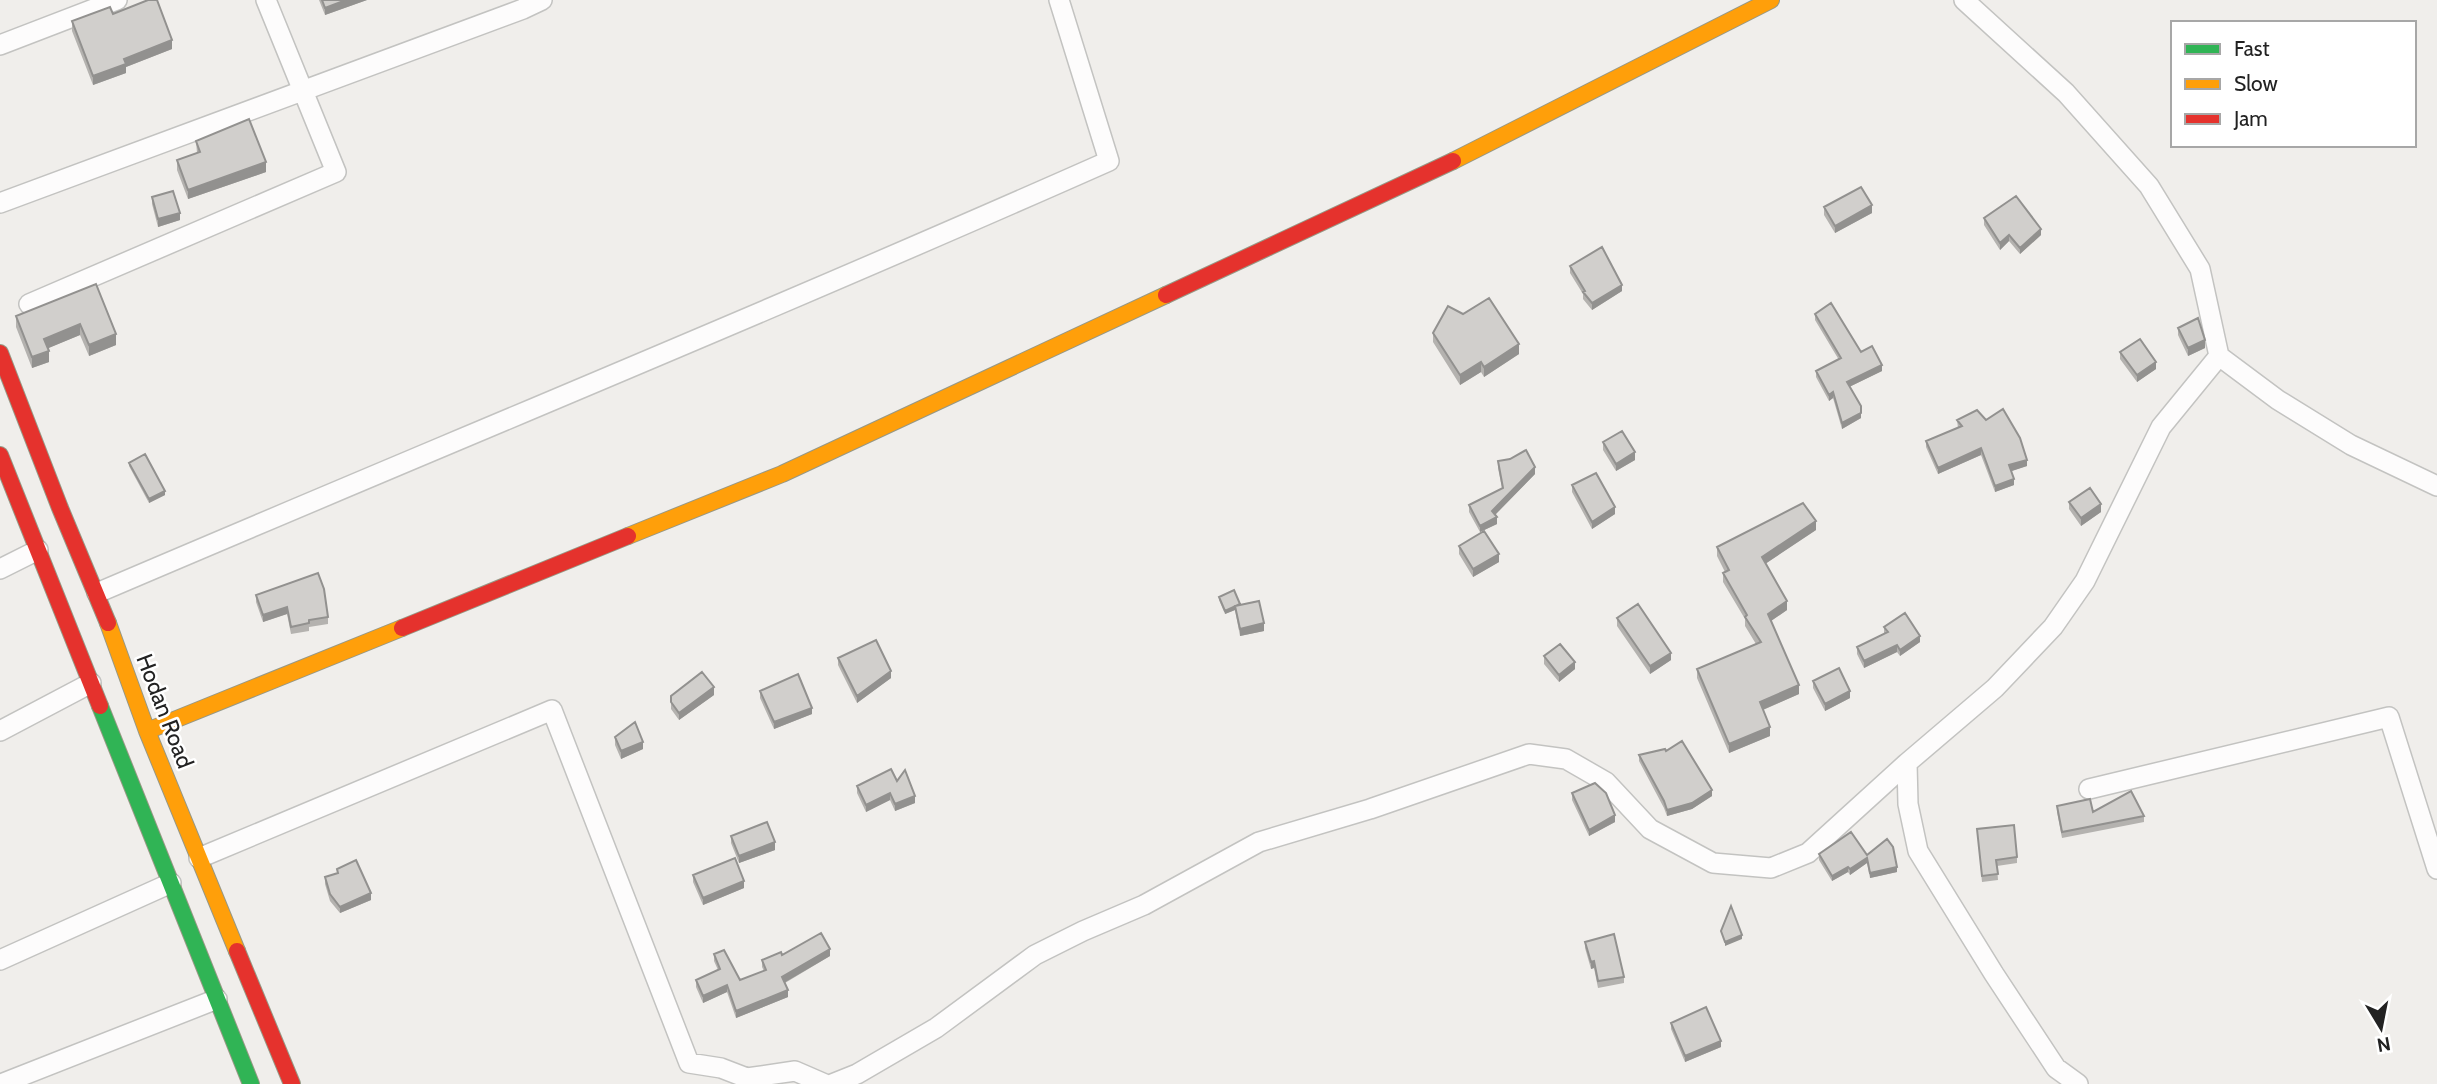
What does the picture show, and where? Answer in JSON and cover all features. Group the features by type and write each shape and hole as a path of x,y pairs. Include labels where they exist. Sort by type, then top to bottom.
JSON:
{"street":[{"path":"0,45 117,0"},
{"path":"29,304 336,172 266,0"},
{"path":"0,203 542,0"},
{"path":"97,593 890,258 1109,161 1059,0"},
{"path":"147,731 782,474 1418,178 1771,0"},
{"path":"1964,0 2066,93 2149,186 2200,269 2219,356 2278,400 2339,438 2437,486"},
{"name":"Hodan Road","path":"0,353 60,508 97,593 147,731 292,1084"},
{"path":"832,1084 857,1074 936,1028 1035,955 1144,905 1259,842 1370,809 1529,754 1566,760 1606,782 1650,829 1713,863 1771,868 1808,853 1995,688 2053,626 2085,581 2161,427 2219,356"},
{"path":"0,455 251,1084"},
{"path":"0,569 38,550"},
{"path":"0,731 91,683"},
{"path":"200,858 552,710 689,1063 721,1069 747,1078 795,1071 825,1084"},
{"path":"2089,789 2389,717 2437,869"},
{"path":"1907,763 1908,804 1918,851 2056,1068 2078,1084"},
{"path":"0,960 171,883"},
{"path":"1,1084 217,999"}],"building":[{"path":"148,0 157,0 172,40 124,59 126,64 93,76 72,21 110,7 113,14"},
{"path":"322,0 346,0 325,8"},
{"path":"249,119 266,162 188,190 177,160 200,152 196,141"},
{"path":"1861,187 1872,205 1835,226 1824,207"},
{"path":"173,191 180,213 158,219 152,197"},
{"path":"2016,196 2041,229 2020,248 2009,235 2000,243 1984,218"},
{"path":"1602,247 1622,285 1592,303 1583,292 1585,291 1570,266"},
{"path":"96,284 116,334 89,345 80,324 44,339 49,351 32,357 16,316"},
{"path":"1489,298 1519,344 1484,367 1481,362 1460,375 1433,333 1448,306 1463,314"},
{"path":"1831,303 1861,352 1872,346 1882,365 1847,382 1861,406 1861,413 1842,423 1833,392 1829,395 1816,371 1841,358 1815,314"},
{"path":"2198,318 2205,340 2188,348 2178,328"},
{"path":"2140,339 2156,362 2137,375 2120,352"},
{"path":"2003,409 2020,438 2027,460 2009,465 2014,479 1995,486 1981,448 1938,468 1926,441 1962,426 1957,420 1977,410 1986,420"},
{"path":"1622,431 1635,452 1616,464 1603,442"},
{"path":"1526,450 1535,467 1492,511 1497,517 1480,526 1469,505 1503,488 1498,461 1510,459"},
{"path":"145,454 165,491 149,499 129,463"},
{"path":"1596,473 1615,507 1592,522 1572,485"},
{"path":"2090,488 2101,504 2081,518 2069,502"},
{"path":"1803,503 1816,521 1762,557 1787,601 1768,614 1799,685 1760,702 1770,727 1729,744 1697,669 1761,642 1723,573 1729,570 1717,547"},
{"path":"1484,531 1499,554 1473,569 1459,546"},
{"path":"318,573 324,589 328,617 291,627 287,607 263,615 256,595"},
{"path":"1234,590 1240,604 1225,611 1219,597"},
{"path":"1259,601 1264,623 1240,629 1235,606"},
{"path":"1638,604 1671,653 1650,666 1617,618"},
{"path":"1905,613 1920,636 1900,650 1897,645 1864,661 1857,647 1888,632 1884,627"},
{"path":"876,640 891,671 857,696 838,658"},
{"path":"1560,644 1575,662 1559,675 1544,656"},
{"path":"1839,668 1850,691 1825,704 1813,681"},
{"path":"702,672 714,687 679,713 671,702 671,696"},
{"path":"798,674 812,708 774,722 760,691"},
{"path":"635,722 643,742 621,751 615,737"},
{"path":"1682,741 1712,790 1692,803 1667,810 1639,755 1665,749 1666,751"},
{"path":"891,769 897,781 905,770 915,796 895,804 890,793 866,805 857,786"},
{"path":"1595,783 1606,793 1615,815 1589,830 1572,793"},
{"path":"2131,791 2144,816 2062,832 2057,806 2090,799 2093,812"},
{"path":"767,822 775,842 739,856 731,836"},
{"path":"2014,825 2017,857 1996,860 1998,874 1982,876 1977,829"},
{"path":"1851,832 1867,855 1887,839 1893,847 1897,867 1870,873 1867,858 1832,876 1819,854"},
{"path":"735,858 744,881 703,898 693,875"},
{"path":"356,860 371,893 340,907 330,894 325,877 338,873 337,869"},
{"path":"1731,906 1742,935 1725,942 1721,931"},
{"path":"821,933 830,949 782,977 788,990 736,1011 727,985 703,996 696,980 720,969 714,954 724,950 740,980 766,970 762,960 781,952 782,955"},
{"path":"1614,934 1624,977 1598,981 1594,961 1591,962 1585,942"},
{"path":"1706,1007 1721,1041 1685,1056 1671,1023"}],"traffic: fast":[{"path":"100,706 251,1084"}],"traffic: slow":[{"path":"1453,161 1771,0"},
{"path":"628,536 782,474 1166,295"},
{"path":"108,623 147,731 237,951"},
{"path":"147,731 402,628"}],"traffic: jam":[{"path":"1166,295 1453,161"},
{"path":"0,353 108,623"},
{"path":"0,455 100,706"},
{"path":"402,628 628,536"},
{"path":"237,951 292,1084"}]}
